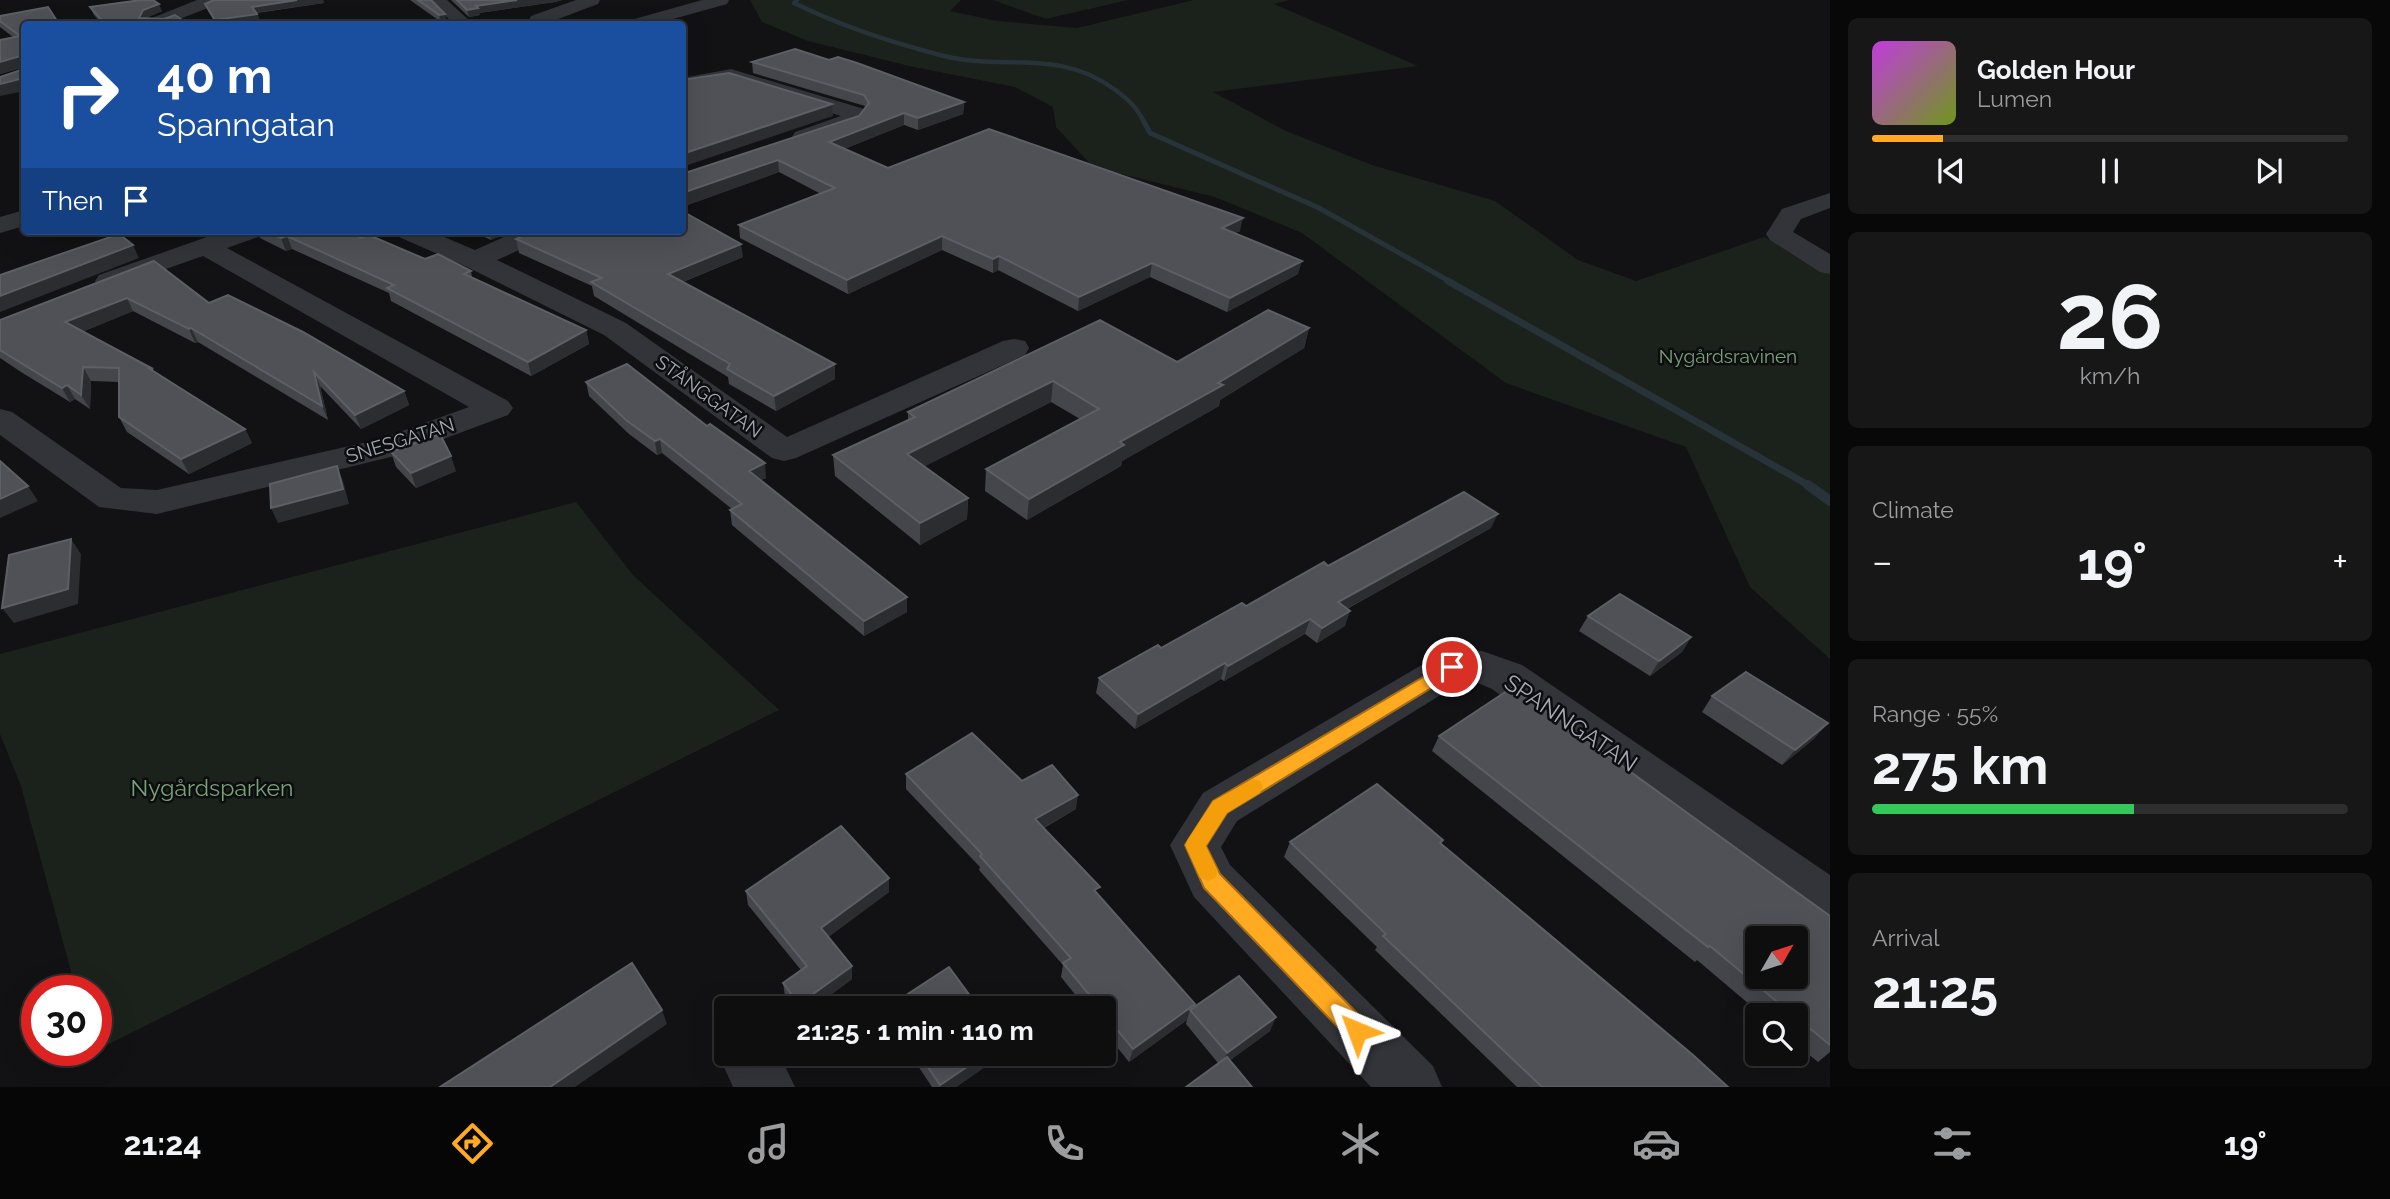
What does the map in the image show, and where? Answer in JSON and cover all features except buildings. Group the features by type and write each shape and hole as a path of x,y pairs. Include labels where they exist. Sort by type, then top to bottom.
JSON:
{"street":[{"path":"160,21 212,0"},
{"path":"437,0 461,21"},
{"path":"541,0 556,11"},
{"path":"537,21 556,11 592,0"},
{"path":"648,21 721,0"},
{"path":"686,84 709,77 731,75 856,114 849,121 785,143"},
{"path":"1830,200 1791,214 1779,234 1830,266"},
{"path":"0,225 21,219"},
{"path":"85,290 238,235"},
{"name":"STÅNGGATAN","path":"417,235 475,260 615,329 784,451 1014,348"},
{"path":"475,260 530,235"},
{"name":"SNESGATAN","path":"0,419 112,499 157,502 391,447 496,408 206,247"},
{"name":"SPANNGATAN","path":"1412,1087 1212,881 1195,845 1220,807 1452,667 1482,667 1507,677 1830,905"},
{"path":"754,1066 765,1087"}],"green space":[{"name":"Nygårdsravinen","path":"750,0 961,0 950,11 997,21 1077,28 1194,0 1290,0 1274,4 1418,66 1213,92 1286,131 1372,165 1495,201 1578,260 1636,281 1764,237 1830,271 1830,659 1750,587 1686,447 1506,383 1302,233 1215,197 1093,167 1056,127 1053,107 1015,87 909,66 808,41 762,22"},
{"path":"993,0 1128,0 1046,19"},
{"name":"Nygårdsparken","path":"576,502 633,575 779,710 112,1043 112,975 72,975 21,786 0,734 0,654"}],"waterway":[{"path":"797,0 794,3 849,26 944,56 988,62 1051,64 1093,76 1132,104 1145,124"},
{"path":"1144,122 1150,133 1319,208 1451,282"},
{"path":"1448,281 1810,486"},
{"path":"1808,485 1830,501"}],"slow traffic":[{"path":"1208,871 1195,845 1220,807 1253,787"}],"route":[{"path":"1357,1031 1212,881 1195,845 1220,807 1452,667"}]}
